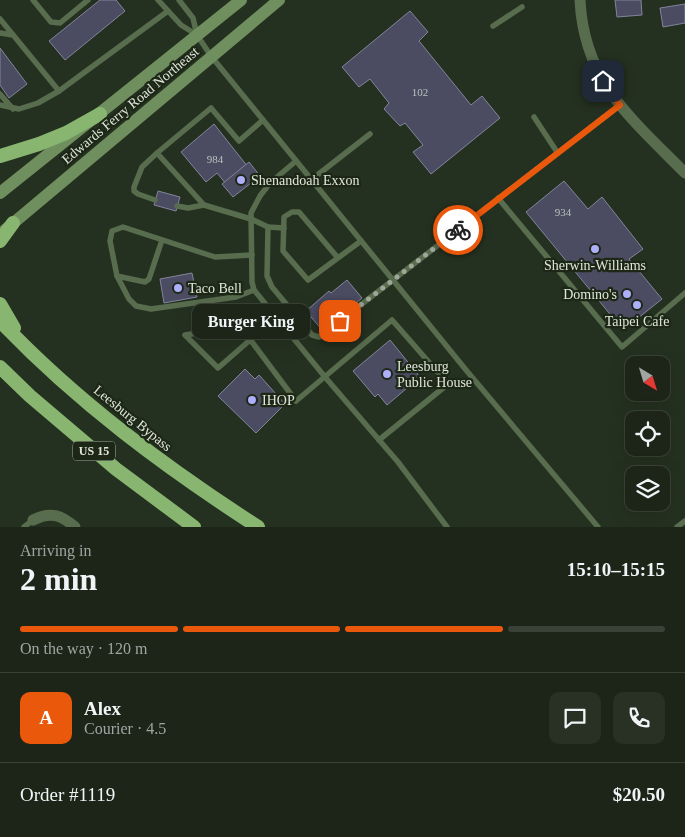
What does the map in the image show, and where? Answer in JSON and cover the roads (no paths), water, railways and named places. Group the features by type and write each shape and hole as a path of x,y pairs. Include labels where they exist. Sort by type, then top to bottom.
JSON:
{"highway":[{"path":"0,156 39,144 66,133 100,114"},
{"path":"0,242 13,223"},
{"path":"0,304 24,346"},
{"name":"Leesburg Bypass","path":"0,321 24,346 95,410 171,469 258,527"},
{"name":"US 15","path":"0,367 30,396 116,469 194,527"}],"main road":[{"name":"Edwards Ferry Road Northeast","path":"0,193 241,0"},
{"name":"Edwards Ferry Road Northeast","path":"0,234 278,0"}],"street":[{"path":"580,0 583,32 603,81 620,105 685,173"},
{"path":"28,523 42,515 58,515 75,527"}],"lane":[{"path":"33,0 51,22 60,23 88,0"},
{"path":"158,0 181,26 197,35"},
{"path":"178,0 193,18 197,35 211,56 393,281 598,527"},
{"path":"493,26 522,7"},
{"path":"0,105 19,109 38,103 59,91 168,11"},
{"path":"0,19 59,91"},
{"path":"0,33 13,35"},
{"path":"0,94 13,108"},
{"path":"268,227 267,276 272,288 312,334 319,337 620,105"},
{"path":"155,200 134,191 142,167 157,152 211,108 239,141 263,120"},
{"path":"534,117 557,152"},
{"path":"311,180 370,134"},
{"path":"157,152 204,205"},
{"path":"296,162 270,183 251,212 252,282 254,290 398,462 447,527"},
{"path":"498,198 622,347 685,293"},
{"path":"177,206 188,208 204,205 251,219 268,227 284,228"},
{"path":"338,258 299,212 292,212 284,217 283,251 308,280 338,258 361,241"},
{"path":"252,255 215,257 123,227 112,231 110,241 117,276 129,299 136,306 151,309 236,297 254,290"},
{"path":"117,276 145,282 149,279 162,240"},
{"path":"250,340 218,368 185,335 237,327 250,340 296,401 392,320 448,384 379,440"},
{"path":"677,527 685,521"}],"place":[{"name":"Shenandoah Exxon","path":"241,180"},
{"name":"Sherwin-Williams","path":"595,249"},
{"name":"Taco Bell","path":"178,288"},
{"name":"Domino's","path":"627,294"},
{"name":"Taipei Cafe","path":"637,305"},
{"name":"Burger King","path":"340,321"},
{"name":"Leesburg Public House","path":"387,374"},
{"name":"IHOP","path":"252,400"}]}
